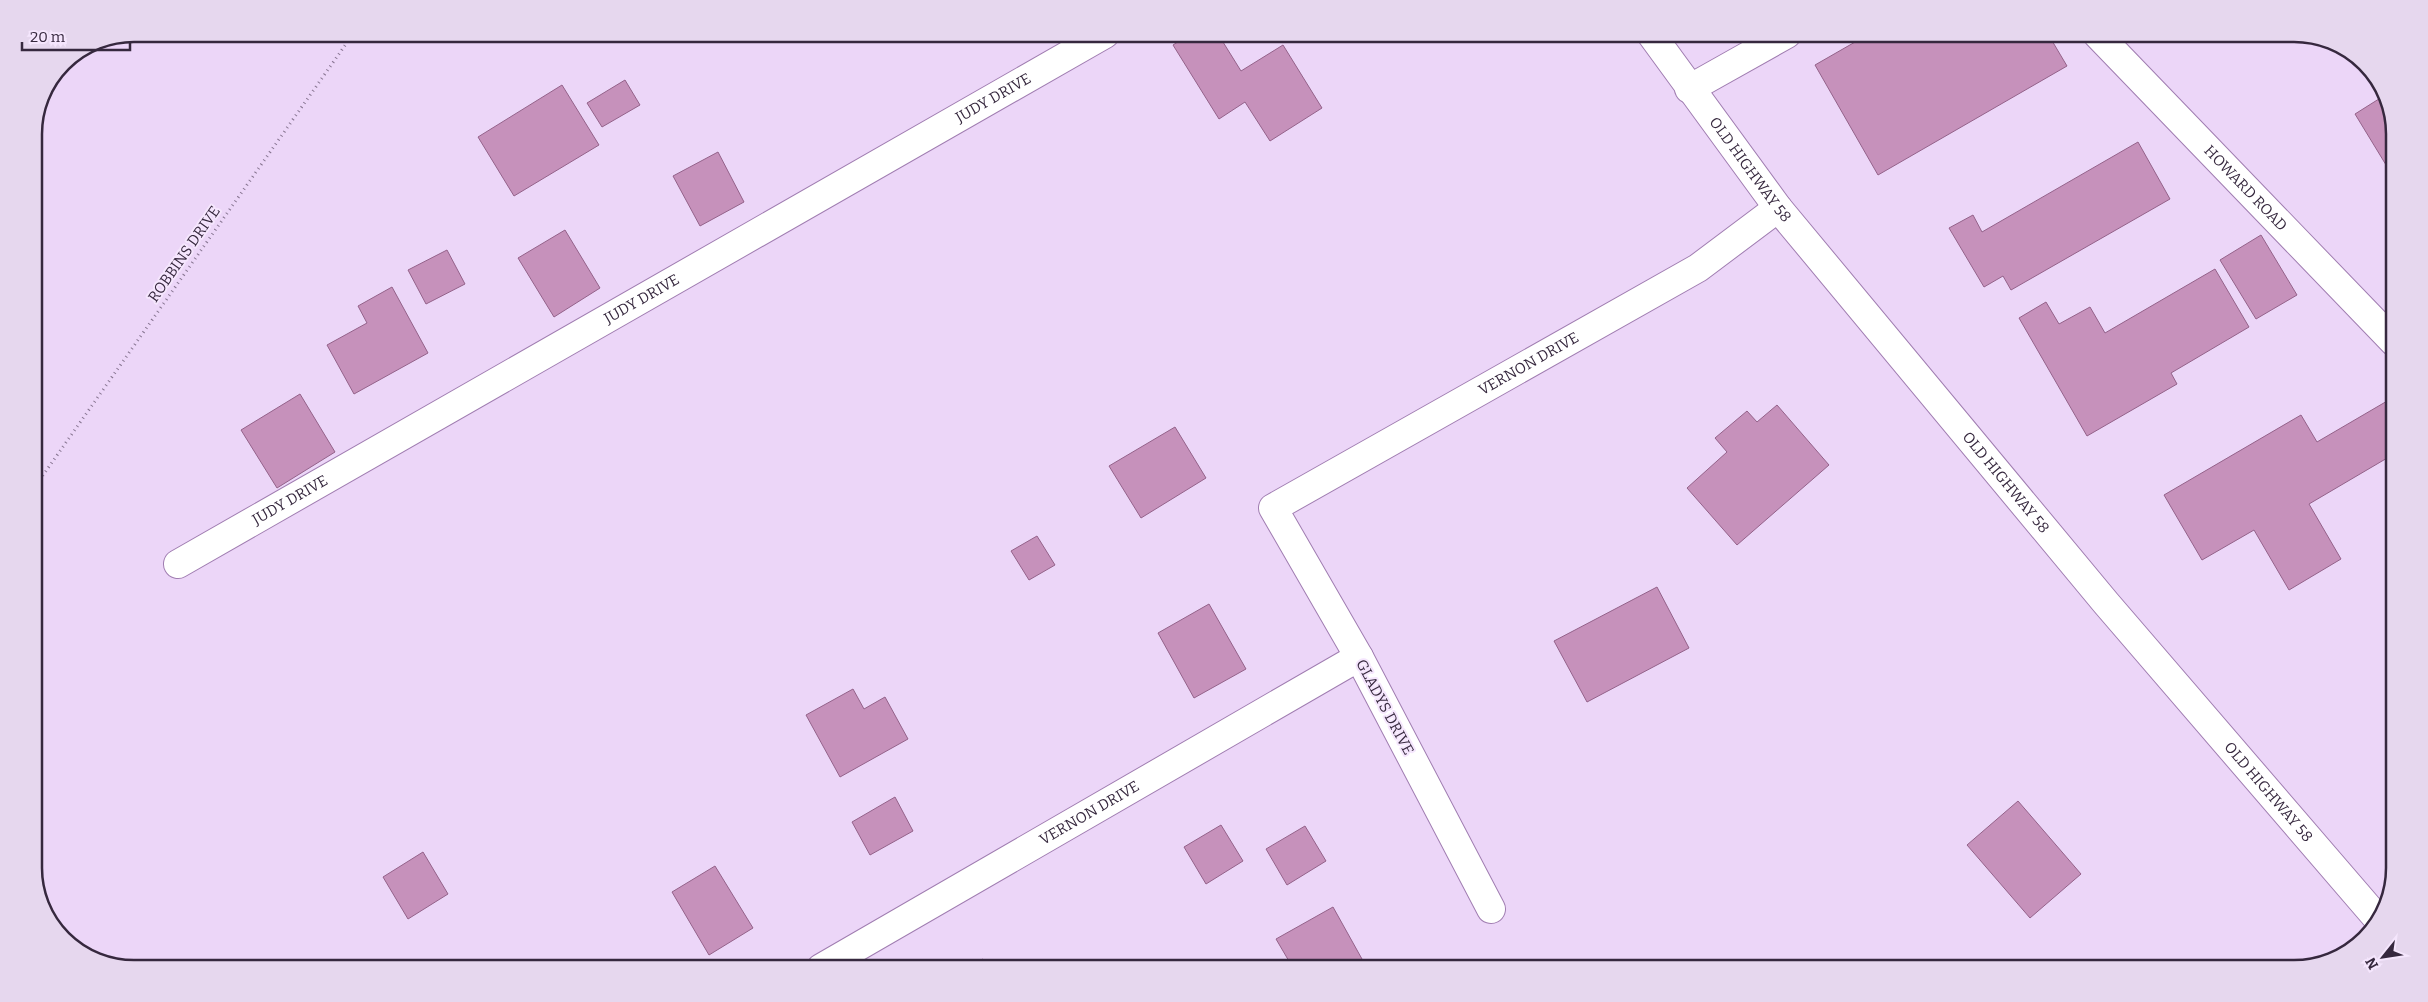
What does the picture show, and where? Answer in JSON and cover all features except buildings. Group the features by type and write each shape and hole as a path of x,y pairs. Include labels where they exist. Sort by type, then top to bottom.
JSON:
{"street":[{"name":"JUDY DRIVE","path":"178,564 1090,42"},
{"name":"OLD HIGHWAY 58","path":"1657,42 1689,89 1778,208 2100,595 2373,914"},
{"path":"1689,89 1774,42"},
{"name":"HOWARD ROAD","path":"2105,42 2385,333"},
{"name":"VERNON DRIVE","path":"1273,508 1698,268 1778,208"},
{"name":"GLADYS DRIVE","path":"1273,508 1359,657 1491,909"},
{"name":"VERNON DRIVE","path":"857,959 1359,657"}],"path":[{"name":"ROBBINS DRIVE","path":"43,475 347,42"}]}
